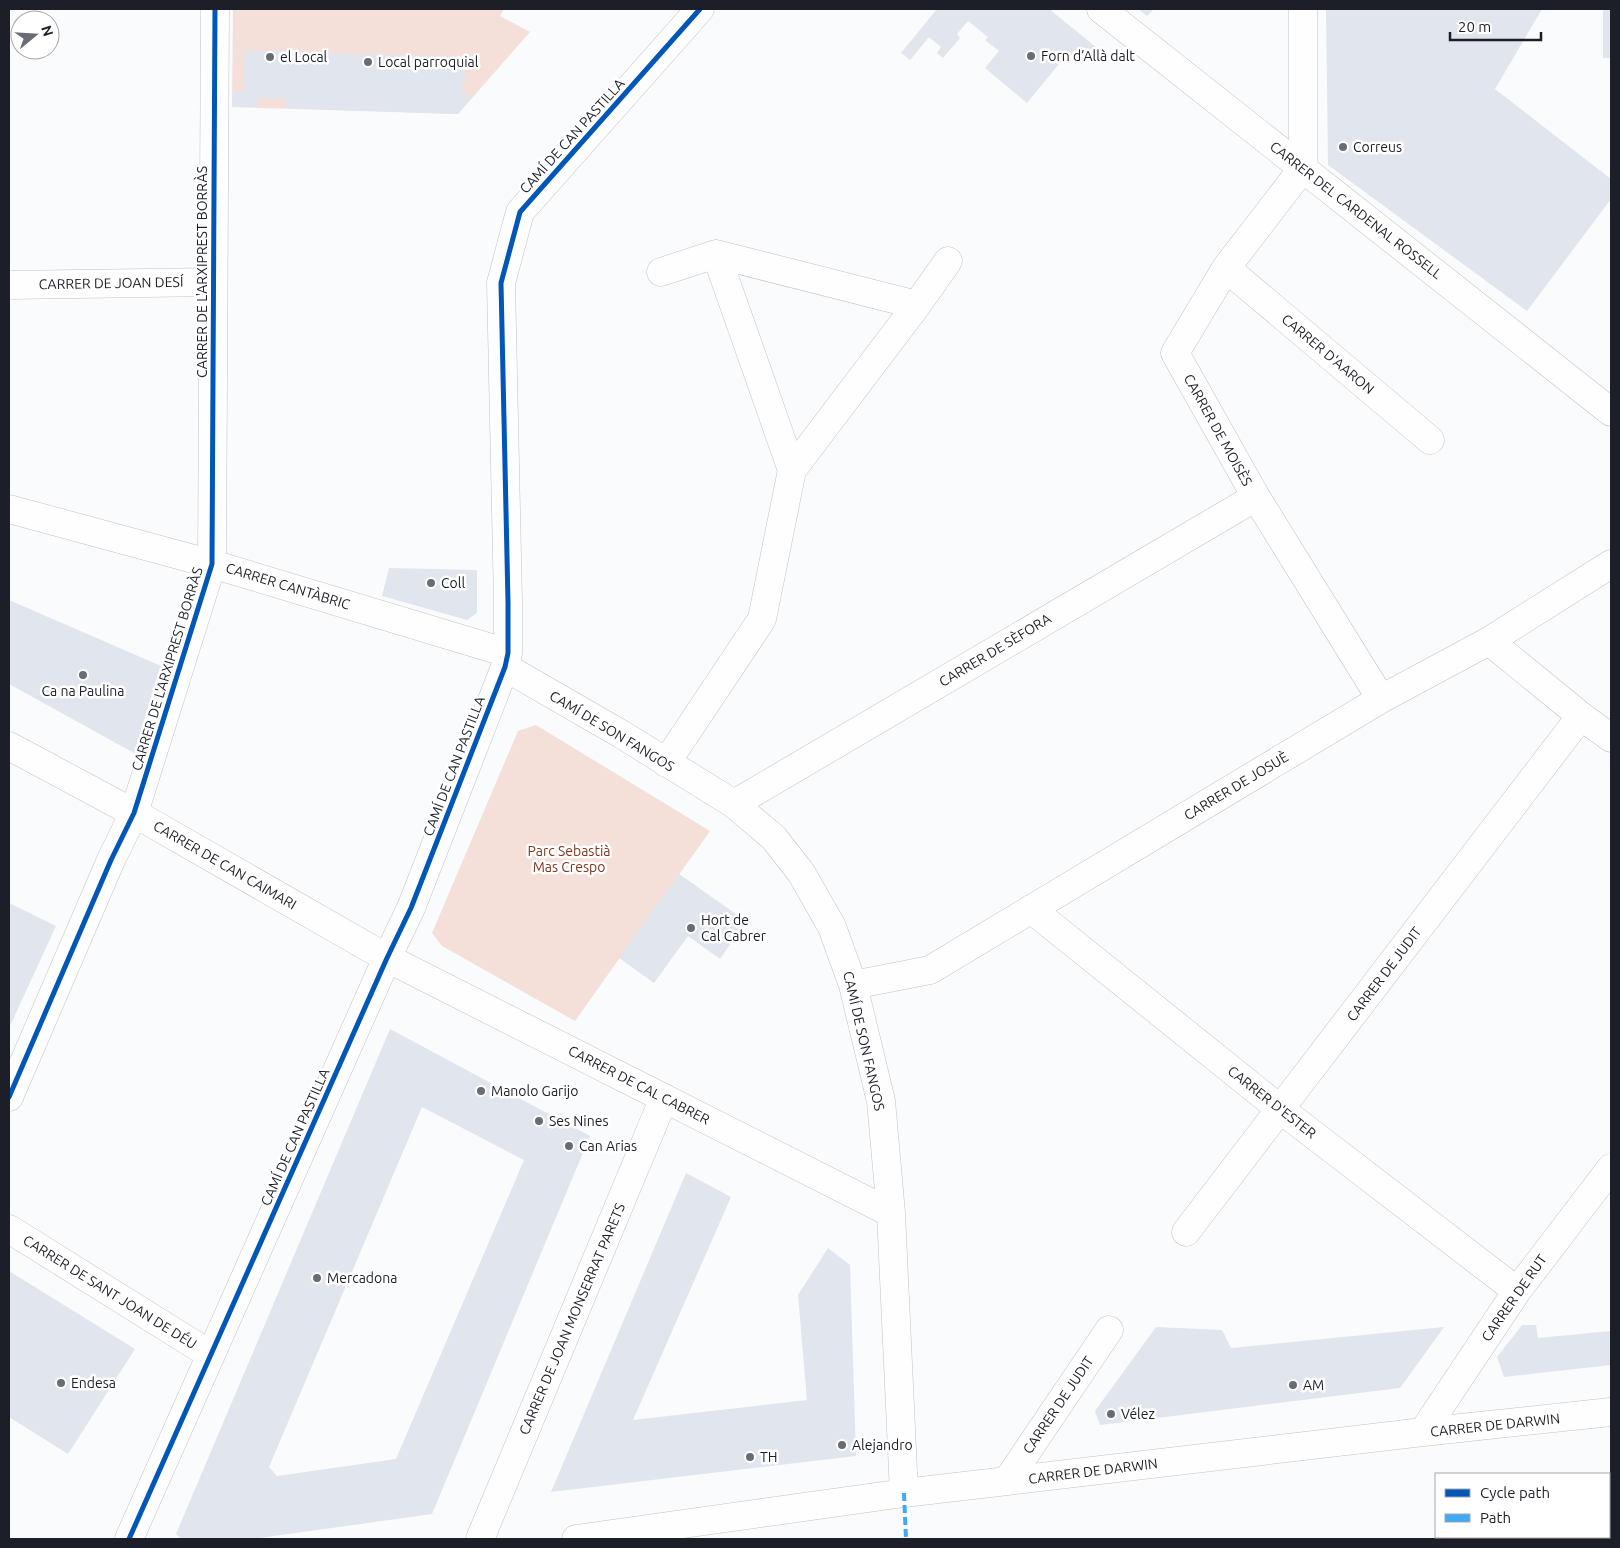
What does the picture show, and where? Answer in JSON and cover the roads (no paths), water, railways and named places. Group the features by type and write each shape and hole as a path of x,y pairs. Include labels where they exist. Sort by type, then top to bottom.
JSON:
{"street":[{"name":"CARRER DE L'ARXIPREST BORRÀS","path":"9,1097 111,860 134,813 212,564 215,9"},
{"name":"CAMÍ DE CAN PASTILLA","path":"129,1539 387,958 411,908 507,660 501,283 520,212 700,9"},
{"name":"CARRER DEL CARDENAL ROSSELL","path":"1101,9 1611,412"},
{"path":"1303,9 1303,168"},
{"name":"CARRER DE MOISÈS","path":"1303,168 1226,268 1175,353 1256,497 1381,699"},
{"path":"716,254 792,470"},
{"path":"661,272 716,254 916,305"},
{"path":"666,763 762,619 792,470 948,261"},
{"name":"CARRER D'AARON","path":"1226,268 1430,440"},
{"name":"CARRER DE JOAN DESÍ","path":"9,284 213,282"},
{"name":"CARRER DE SÈFORA","path":"734,804 1256,497"},
{"name":"CARRER CANTÀBRIC","path":"9,509 212,564 507,660"},
{"name":"CARRER DE JOSUÈ","path":"853,985 930,970 1381,699 1489,641 1611,564"},
{"path":"1489,641 1611,738"},
{"name":"CAMÍ DE SON FANGOS","path":"507,660 666,763 734,804 774,838 802,874 832,927 853,985 881,1101 892,1213 904,1493"},
{"name":"CARRER DE JUDIT","path":"1186,1232 1581,716"},
{"name":"CARRER DE CAN CAIMARI","path":"9,746 134,813 387,958"},
{"name":"CARRER D'ESTER","path":"1031,909 1280,1109 1517,1291"},
{"name":"CARRER DE CAL CABRER","path":"387,958 892,1213"},
{"name":"CARRER DE JOAN MONSERRAT PARETS","path":"480,1539 664,1098"},
{"name":"CARRER DE RUT","path":"1423,1432 1517,1291 1611,1168"},
{"name":"CARRER DE SANT JOAN DE DÉU","path":"9,1229 212,1355"},
{"name":"CARRER DE JUDIT","path":"1007,1481 1109,1330"},
{"name":"CARRER DE DARWIN","path":"576,1539 904,1493 1423,1432 1611,1412"}],"place":[{"name":"Forn d’Allà dalt","path":"1031,56"},
{"name":"el Local","path":"270,57"},
{"name":"Local parroquial","path":"368,62"},
{"name":"Correus","path":"1343,147"},
{"name":"Coll","path":"431,583"},
{"name":"Ca na Paulina","path":"83,675"},
{"name":"Hort de Cal Cabrer","path":"691,928"},
{"name":"Manolo Garijo","path":"481,1091"},
{"name":"Ses Nines","path":"539,1121"},
{"name":"Can Arias","path":"569,1146"},
{"name":"Mercadona","path":"317,1278"},
{"name":"Endesa","path":"61,1383"},
{"name":"AM","path":"1293,1385"},
{"name":"Vélez","path":"1111,1414"},
{"name":"Alejandro","path":"842,1445"},
{"name":"TH","path":"750,1457"}],"park label":[{"name":"Parc Sebastià Mas Crespo","path":"569,860"}]}
